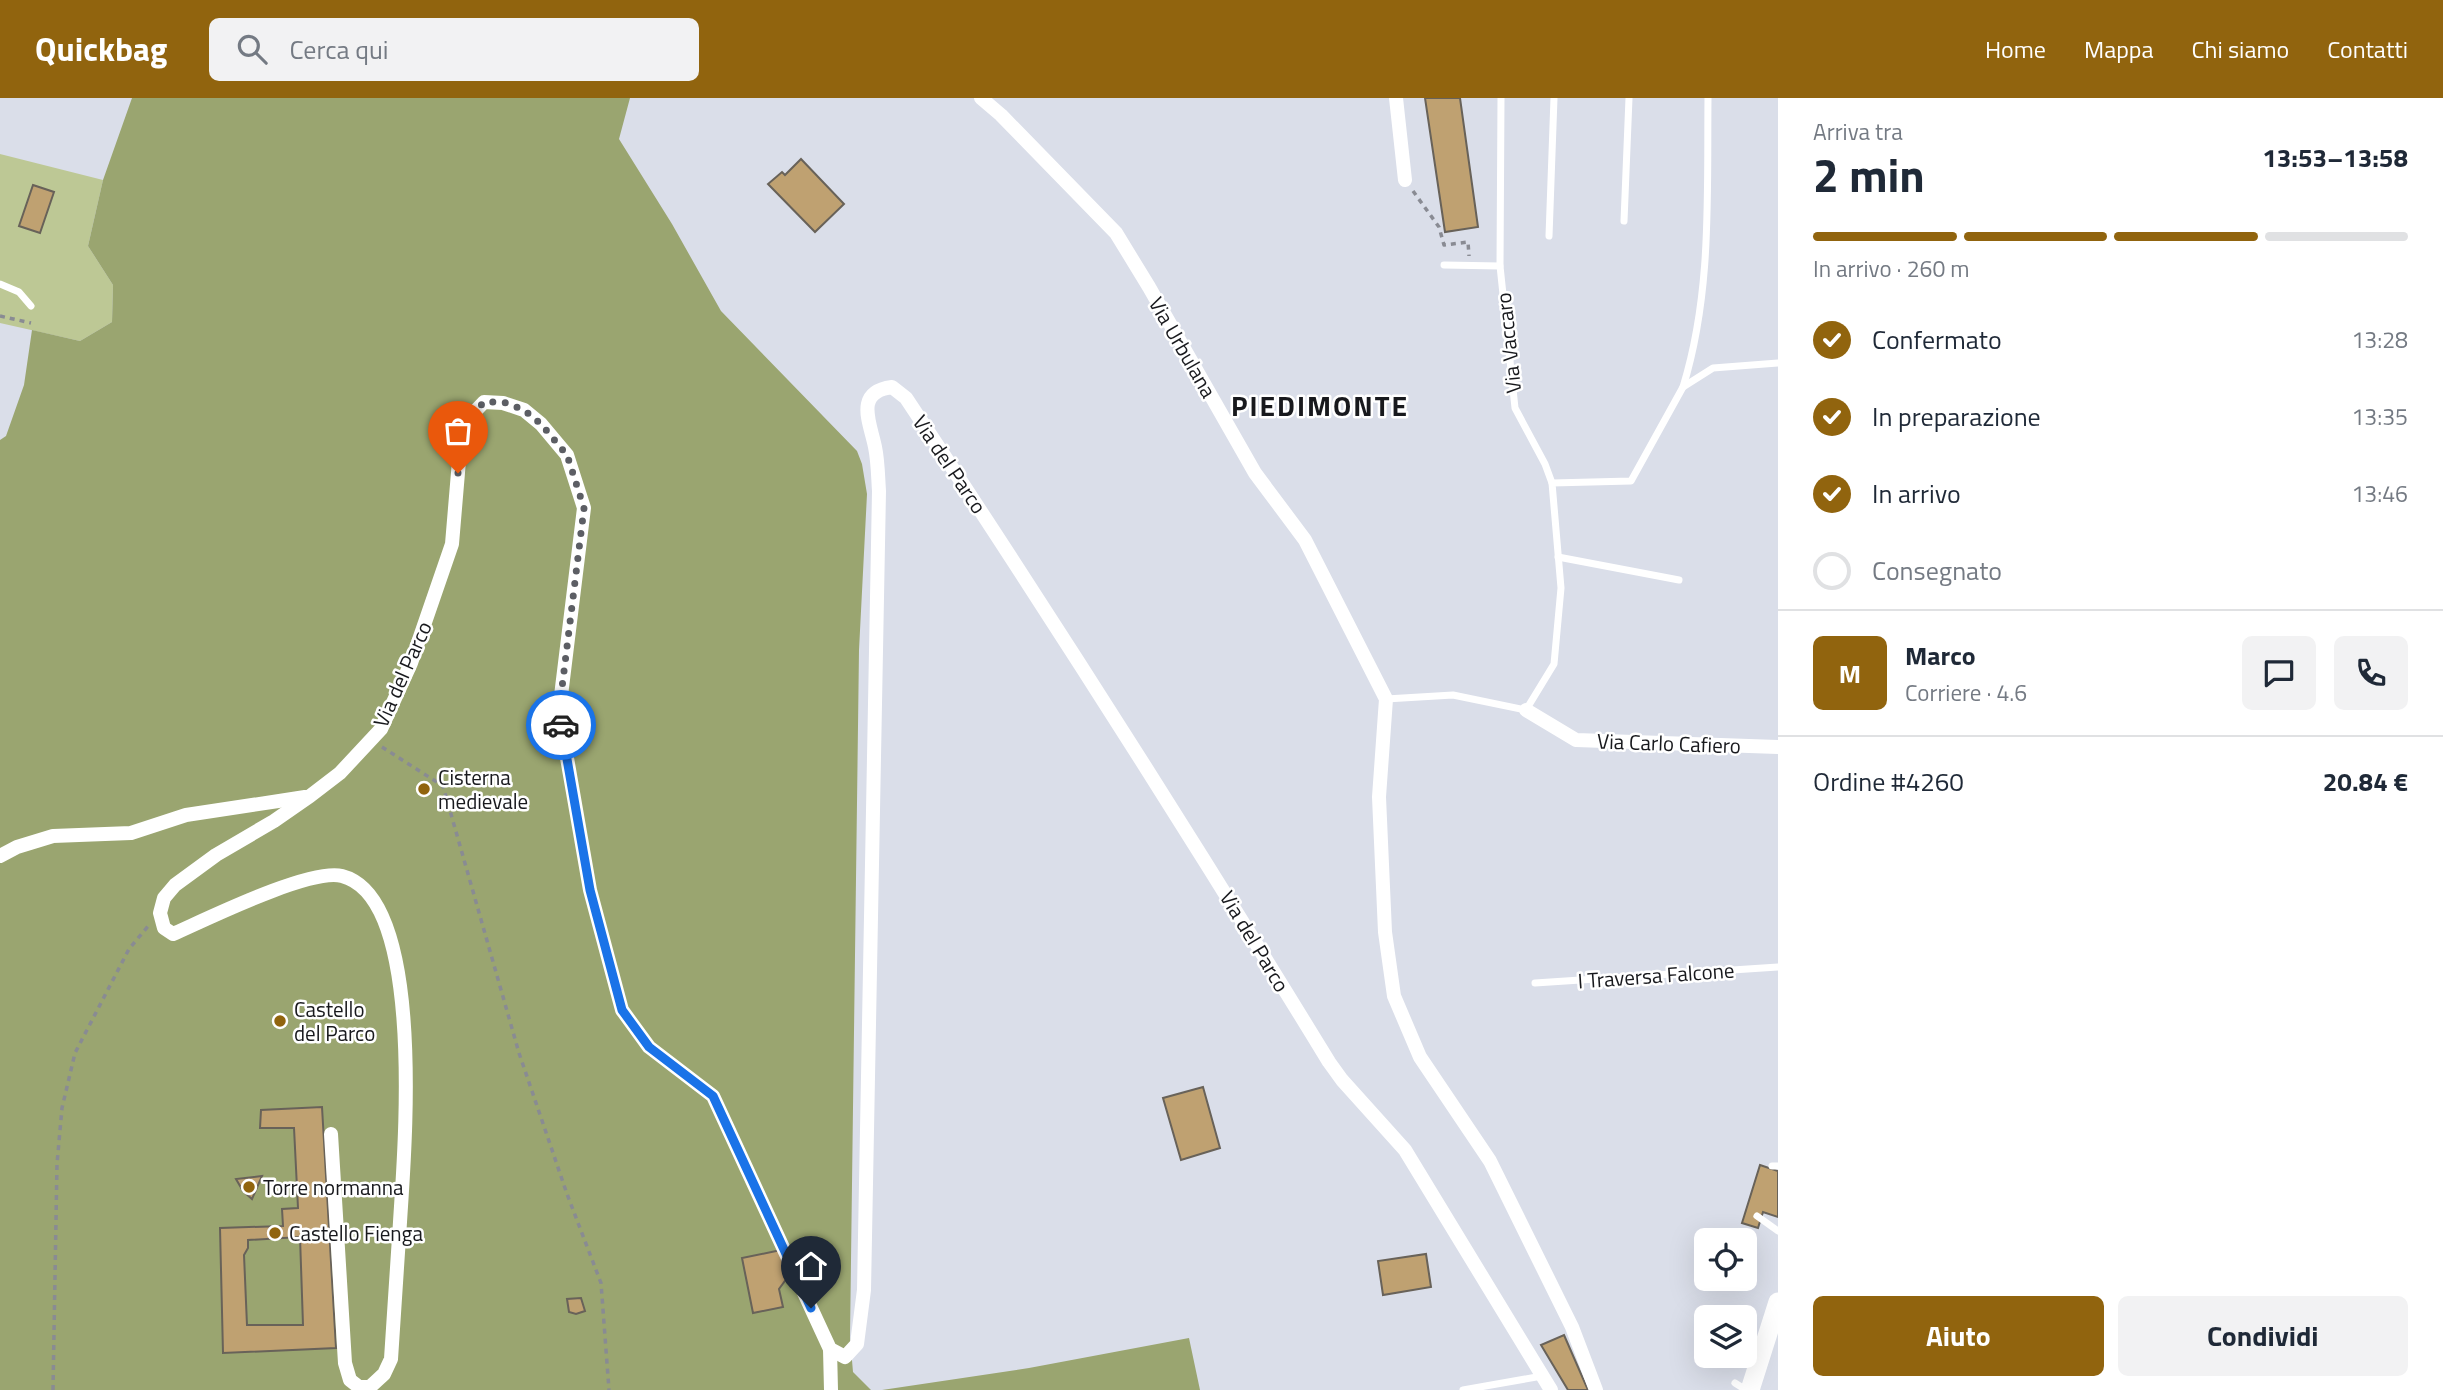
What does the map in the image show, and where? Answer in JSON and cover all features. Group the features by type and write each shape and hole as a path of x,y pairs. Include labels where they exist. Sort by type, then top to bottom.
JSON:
{"main road":[{"path":"1744,1388 1778,1302"}],"street":[{"name":"Via Urbulana","path":"981,98 1001,115 1116,233 1255,473 1305,540 1387,699"},
{"path":"1396,98 1405,180"},
{"name":"Via del Parco","path":"830,1349 845,1357 858,1344 864,1290 879,491 875,450 867,414 868,400 879,389 892,387 906,398 1031,585 1329,1062 1405,1150 1551,1390"},
{"name":"Via del Parco","path":"160,913 164,898 176,885 216,855 310,796 340,773 381,729 411,663 452,544 463,425 484,402 503,402 524,410 541,424 567,455 584,508 559,712 590,890 622,1010 649,1047 713,1096 830,1349 831,1390"},
{"path":"1387,699 1379,797 1385,932 1394,996 1420,1057 1490,1161 1572,1327 1596,1390"},
{"name":"Via Carlo Cafiero","path":"1526,710 1576,740 1778,747"},
{"path":"0,856 17,847 53,836 131,833 186,815 310,796"},
{"path":"160,913 164,928 173,934 263,894 330,874 353,880 378,908 393,948 401,995 405,1035 405,1132 391,1359 384,1374 370,1387 359,1387 350,1380 345,1363 331,1134"}],"lane":[{"path":"1500,266 1501,98"},
{"path":"1549,236 1554,98"},
{"path":"1624,221 1629,98"},
{"path":"1552,483 1631,481 1684,387 1692,359 1706,267 1708,98"},
{"name":"Via Vaccaro","path":"1444,265 1500,266 1515,408 1545,464 1552,483 1561,588 1553,664 1526,710"},
{"path":"0,284 19,292 31,306"},
{"path":"1684,387 1713,368 1778,363"},
{"path":"1558,557 1679,580"},
{"path":"1387,699 1453,695 1526,710"},
{"name":"I Traversa Falcone","path":"1535,983 1778,967"},
{"path":"1757,1216 1778,1231"},
{"path":"1463,1390 1542,1376"}],"path":[{"path":"1405,180 1439,227 1444,244 1468,242 1471,265"},
{"path":"0,316 31,323"},
{"path":"371,740 443,786 519,1053 601,1283 609,1390"},
{"path":"53,1390 57,1164 62,1108 75,1053 98,1006 129,949 160,913"}],"green space":[{"path":"132,98 630,98 619,139 672,224 721,311 857,451 867,494 859,650 850,1337 853,1372 871,1390 0,1390 0,440 6,436 24,385 32,330 80,341 112,322 113,285 88,246 103,180"},
{"path":"0,154 103,180 88,246 113,285 112,322 80,341 0,323"},
{"path":"1189,1338 1200,1390 882,1390 1029,1368"}],"building":[{"path":"1425,98 1460,98 1478,227 1445,232"},
{"path":"801,159 844,204 815,232 768,184 782,172 785,175"},
{"path":"33,185 54,192 40,233 19,226"},
{"path":"1203,1087 1220,1148 1181,1160 1163,1098"},
{"name":"Castello Fienga","path":"322,1107 336,1348 223,1353 220,1228 283,1226 282,1209 298,1208 294,1128 260,1128 261,1110","holes":["300,1237 303,1325 247,1325 244,1255 248,1240"]},
{"path":"1760,1165 1778,1171 1778,1217 1763,1212 1758,1228 1742,1223"},
{"name":"Torre normanna","path":"262,1176 252,1199 236,1179"},
{"path":"781,1250 787,1278 779,1289 783,1307 753,1313 742,1258"},
{"path":"1426,1254 1431,1287 1383,1295 1378,1261"},
{"path":"581,1298 585,1311 576,1314 569,1312 567,1299"},
{"path":"1564,1335 1588,1390 1568,1390 1541,1345"}],"way so far":[{"path":"458,473 463,425 484,402 503,402 524,410 541,424 567,455 584,508 559,712 561,725"}],"place":[{"name":"Cisterna medievale","path":"424,789"},
{"name":"Castello del Parco","path":"280,1021"},
{"name":"Torre normanna","path":"249,1187"},
{"name":"Castello Fienga","path":"275,1233"}],"district":[{"name":"PIEDIMONTE","path":"1320,405"}],"route":[{"path":"561,725 590,890 622,1010 649,1047 713,1096 811,1308"}]}
